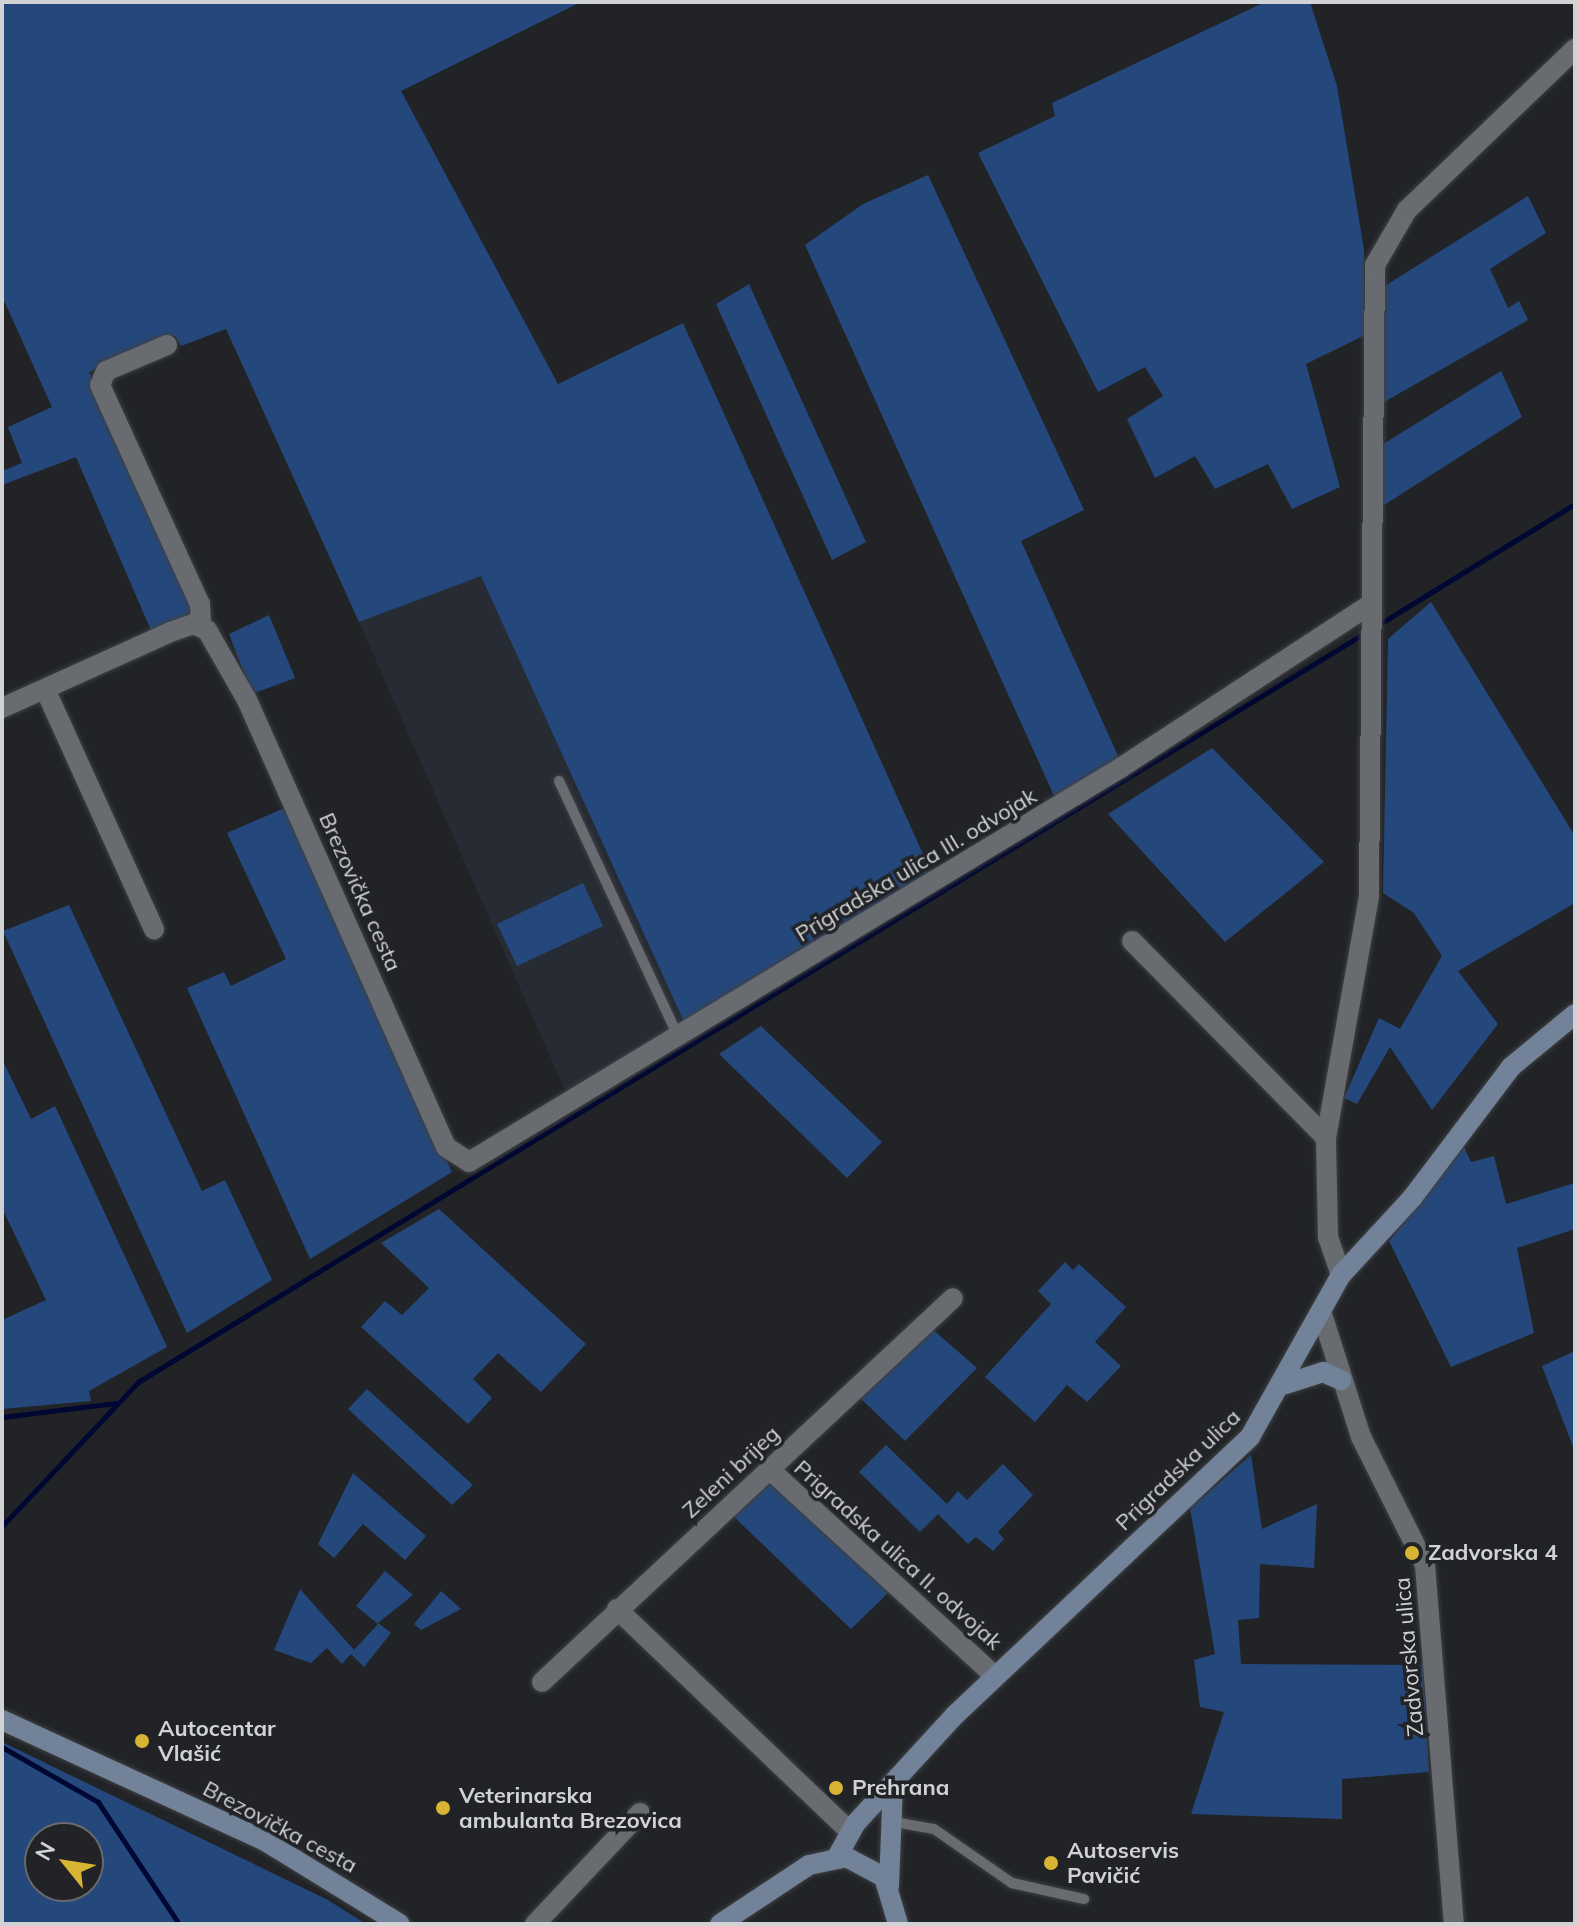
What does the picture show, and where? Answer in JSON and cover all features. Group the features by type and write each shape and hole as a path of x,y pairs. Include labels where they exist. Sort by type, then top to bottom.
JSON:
{"main road":[{"name":"Prigradska ulica","path":"837,1857 849,1831 994,1675 1227,1460 1286,1384 1341,1275 1420,1188 1511,1067 1575,1014"},
{"path":"1286,1384 1323,1372 1341,1380"},
{"name":"Brezovička cesta","path":"2,1720 278,1848 400,1924"},
{"path":"893,1782 887,1821 889,1886 898,1924"},
{"path":"720,1924 809,1865 837,1857 861,1860 889,1886"}],"street":[{"path":"1341,1275 1328,1237 1326,1138 1368,909 1376,643 1371,611 1370,365 1382,243 1474,142 1575,49"},
{"name":"Brezovička cesta","path":"167,345 106,371 100,385 200,604 201,625 247,700 446,1147 459,1159 482,1158"},
{"name":"Prigradska ulica III. odvojak","path":"482,1158 1371,611"},
{"path":"2,708 201,625"},
{"path":"45,689 154,929"},
{"path":"1132,941 1326,1138"},
{"name":"Zeleni brijeg","path":"542,1682 953,1298"},
{"name":"Zadvorska ulica","path":"1321,1311 1361,1437 1425,1565 1454,1924"},
{"name":"Prigradska ulica II. odvojak","path":"769,1469 994,1675"},
{"path":"617,1609 849,1831"},
{"path":"535,1924 640,1813"}],"lane":[{"path":"559,781 678,1038"},
{"path":"887,1821 934,1829 1012,1883 1084,1899"}],"shaded area":[{"path":"2,2 581,2 401,91 558,384 683,323 932,874 684,1022 481,576 359,622 226,329 181,346 175,336 89,372 192,603 194,615 153,635 76,457 2,485 2,471 22,463 8,427 52,407 2,296"},
{"path":"1265,2 1310,2 1337,86 1364,250 1365,335 1306,364 1340,487 1292,509 1268,464 1215,489 1195,456 1155,478 1127,419 1163,396 1145,367 1098,392 978,153 1055,116 1052,103"},
{"path":"928,175 1084,510 1021,541 1119,758 1055,798 805,245 863,204"},
{"path":"1528,196 1546,233 1490,269 1508,308 1519,301 1528,320 1377,406 1380,289"},
{"path":"749,284 866,542 832,560 716,304"},
{"path":"1501,371 1522,417 1381,507 1380,446"},
{"path":"481,575 684,1022 567,1095 359,622"},
{"path":"1431,602 1575,836 1575,903 1458,971 1498,1024 1432,1110 1390,1047 1357,1104 1344,1098 1379,1018 1400,1029 1442,956 1414,913 1383,893 1388,639"},
{"path":"269,615 295,678 252,694 229,634"},
{"path":"1212,748 1324,862 1225,942 1108,814"},
{"path":"289,806 452,1172 310,1259 187,988 224,972 231,986 286,959 227,833"},
{"path":"583,883 603,926 517,966 497,924"},
{"path":"69,905 202,1191 225,1180 272,1280 187,1333 3,931"},
{"path":"761,1026 882,1142 847,1178 719,1054"},
{"path":"2,1059 31,1119 55,1106 167,1347 89,1391 91,1401 2,1409 2,1320 46,1300 2,1208"},
{"path":"1464,1147 1471,1162 1494,1156 1506,1204 1575,1183 1575,1229 1517,1248 1534,1333 1451,1367 1389,1241"},
{"path":"439,1209 586,1344 541,1392 498,1353 473,1379 492,1398 468,1424 361,1327 385,1301 402,1315 429,1288 381,1243"},
{"path":"1065,1262 1073,1270 1079,1264 1126,1307 1095,1342 1121,1366 1087,1402 1067,1385 1035,1422 985,1377 1051,1304 1038,1291"},
{"path":"931,1328 977,1368 905,1441 858,1396"},
{"path":"1575,1351 1575,1452 1542,1366"},
{"path":"367,1389 473,1485 452,1505 348,1409"},
{"path":"886,1445 947,1504 958,1491 967,1500 1003,1464 1033,1495 998,1532 1004,1539 993,1551 976,1537 968,1544 938,1514 920,1532 859,1472"},
{"path":"1251,1455 1262,1529 1317,1504 1314,1568 1260,1564 1259,1618 1238,1620 1241,1664 1423,1665 1429,1772 1342,1779 1342,1819 1191,1814 1224,1712 1200,1707 1194,1660 1215,1654 1190,1508"},
{"path":"353,1473 426,1536 405,1560 363,1524 334,1558 318,1544"},
{"path":"767,1480 889,1592 851,1629 729,1512"},
{"path":"385,1571 413,1595 378,1623 391,1633 364,1667 351,1654 342,1664 327,1648 311,1663 274,1650 300,1589 354,1650 378,1624 356,1606"},
{"path":"441,1591 461,1609 421,1630 414,1624"},
{"path":"2,1742 328,1900 366,1924 2,1924"}],"waterway":[{"path":"1378,625 1575,504"},
{"path":"2,1526 138,1382 1366,632"},
{"path":"2,1417 116,1403"},
{"path":"2,1747 98,1802 179,1924"}],"place":[{"name":"Zadvorska 4","path":"1412,1553"},
{"name":"Autocentar Vlašić","path":"142,1741"},
{"name":"Prehrana","path":"836,1788"},
{"name":"Veterinarska ambulanta Brezovica","path":"443,1808"},
{"name":"Autoservis Pavičić","path":"1051,1863"}]}
